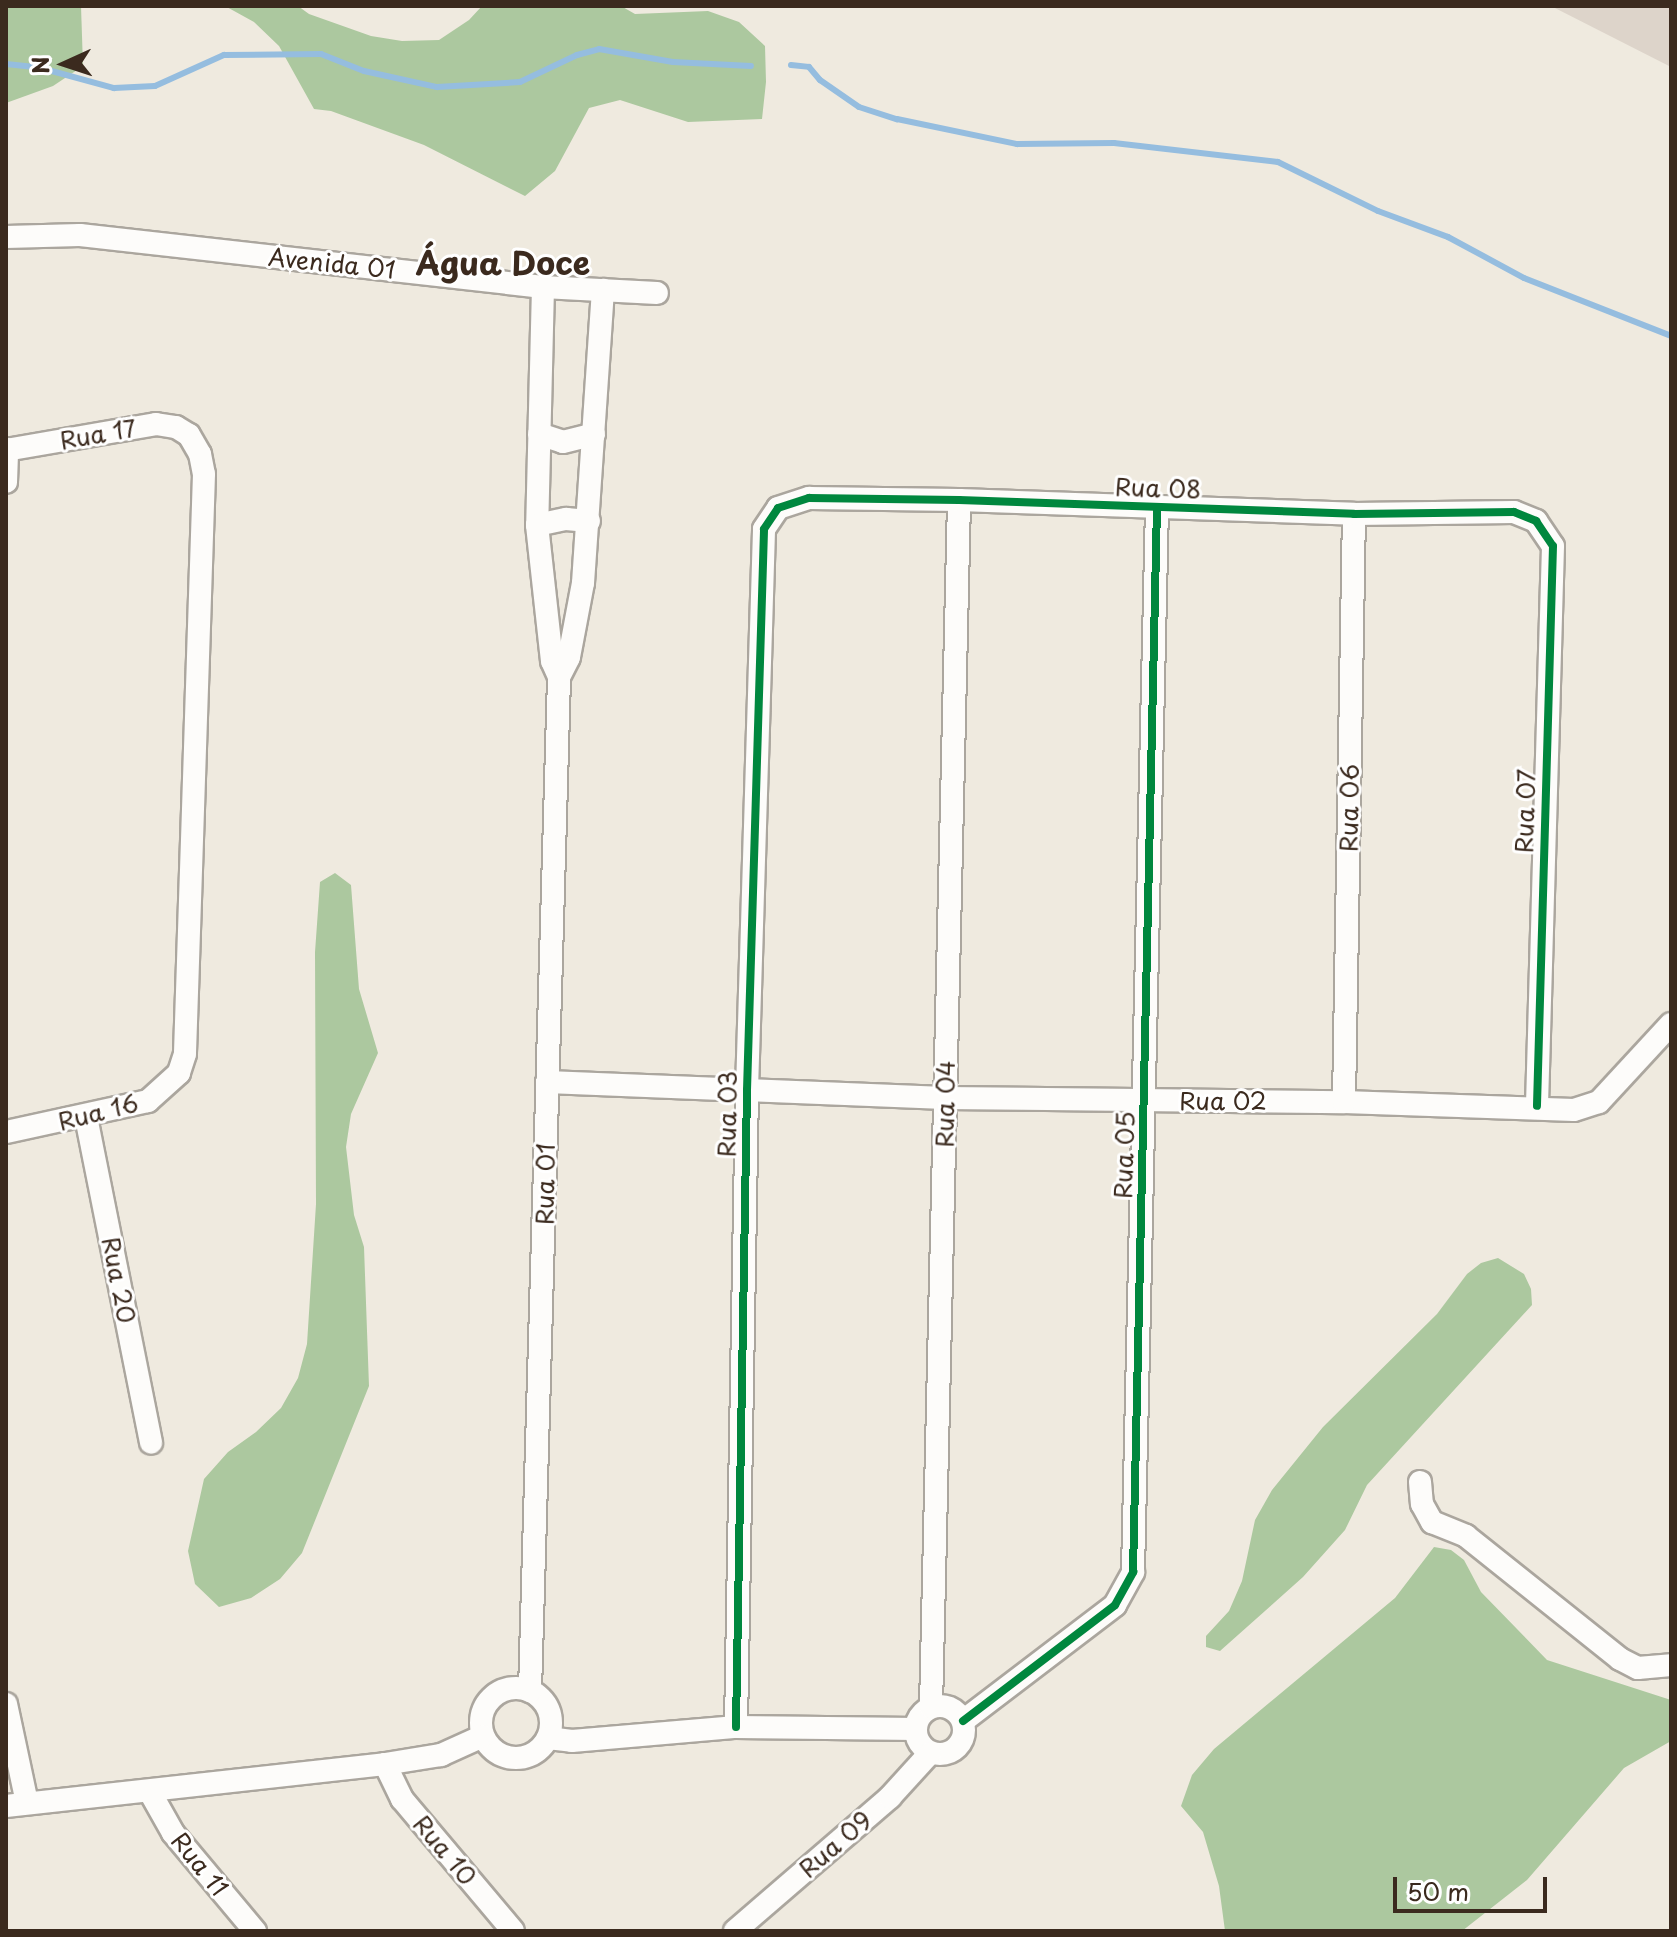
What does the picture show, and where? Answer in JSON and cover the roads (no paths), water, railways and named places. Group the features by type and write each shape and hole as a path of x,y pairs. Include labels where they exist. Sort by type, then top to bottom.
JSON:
{"street":[{"name":"Avenida 01","path":"6,237 80,235 543,287 657,293"},
{"path":"543,287 537,525 552,661 559,677"},
{"path":"559,677 569,657 583,583 603,290"},
{"name":"Rua 17","path":"7,450 156,424 176,427 189,435 200,454 204,474 185,1054 179,1073"},
{"path":"539,434 563,442 594,434"},
{"path":"6,482 7,450"},
{"name":"Rua 08","path":"778,508 809,498 959,500 1354,514 1514,512 1536,521"},
{"name":"Rua 04","path":"931,1707 959,500"},
{"name":"Rua 03","path":"736,1727 747,1090 764,529 778,508"},
{"name":"Rua 05","path":"963,1721 1115,1605 1133,1572 1157,509"},
{"name":"Rua 06","path":"1344,1102 1354,514"},
{"path":"537,525 566,519 589,521"},
{"name":"Rua 07","path":"1536,521 1553,546 1537,1106"},
{"path":"542,586 559,589 583,583"},
{"name":"Rua 01","path":"530,1691 559,677"},
{"name":"Rua 02","path":"547,1082 945,1098 1344,1102 1537,1106 1574,1110 1599,1102 1671,1024"},
{"name":"Rua 16","path":"6,1132 86,1117 148,1101 179,1073"},
{"name":"Rua 20","path":"86,1117 151,1443"},
{"path":"1420,1482 1422,1504 1432,1522 1466,1536 1620,1659 1638,1668 1671,1665"},
{"path":"503,1690 530,1691 549,1711 548,1738 529,1756 515,1759 490,1747 483,1736 484,1709 503,1690"},
{"path":"6,1704 16,1804 150,1792 385,1764 441,1755 483,1736"},
{"path":"931,1707 950,1708 963,1721 962,1740 957,1748 939,1755 930,1753 917,1739 916,1729 923,1712 931,1707"},
{"path":"548,1738 572,1741 736,1727 916,1729"},
{"name":"Rua 09","path":"735,1931 890,1797 930,1753"},
{"name":"Rua 10","path":"385,1764 402,1799 513,1931"},
{"name":"Rua 11","path":"150,1792 173,1833 255,1931"}],"waterway":[{"path":"6,64 37,67 114,88 155,86 224,55 321,54 364,71 437,87 520,82 577,55 599,49 673,62 751,66"},
{"path":"791,65 809,67 820,80 859,107 897,119 1017,144 1114,143 1278,162 1378,211 1448,237 1524,278 1671,336"}],"district":[{"name":"Água Doce","path":"503,262"}]}
